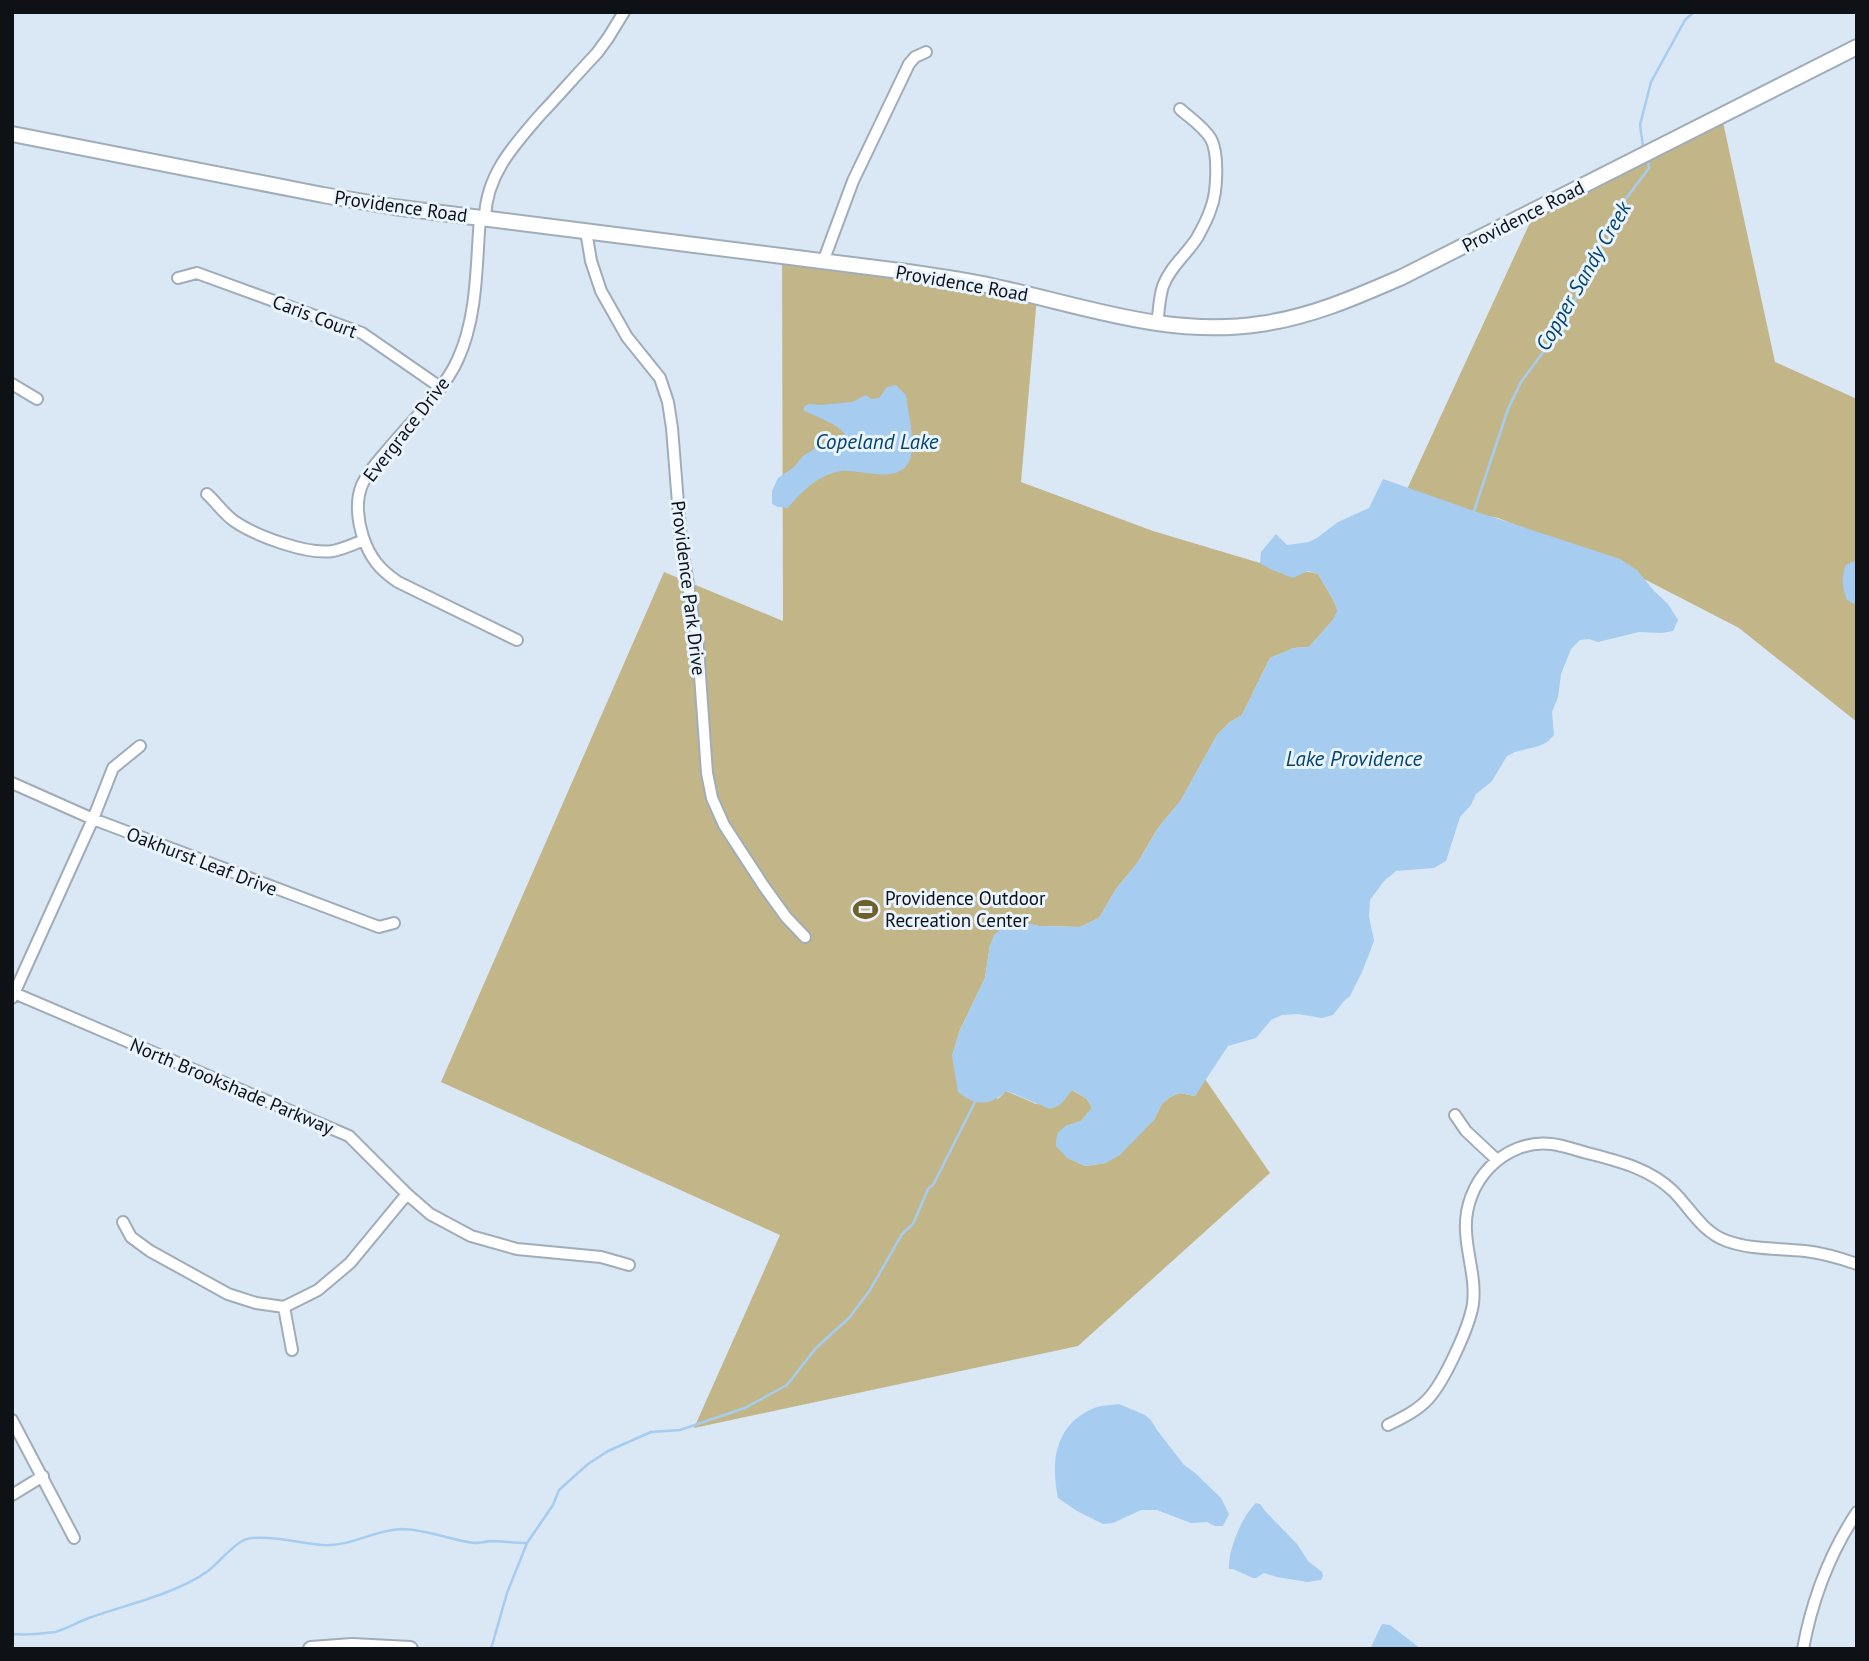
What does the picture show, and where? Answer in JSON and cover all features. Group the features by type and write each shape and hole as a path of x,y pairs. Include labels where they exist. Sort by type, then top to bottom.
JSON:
{"street":[{"name":"Evergrace Drive","path":"517,640 386,574 369,553 359,526 361,486 371,469 440,387 457,361 469,329 485,204 489,188 508,152 597,53 624,12"},
{"name":"Providence Road","path":"12,134 394,207 962,280 1127,319 1196,328 1228,327 1293,318 1343,303 1402,276 1857,47"},
{"path":"823,262 853,181 909,64 915,57 926,52"},
{"path":"1157,324 1163,287 1177,261 1197,237 1213,200 1215,149 1207,133 1180,109"},
{"name":"Providence Park Drive","path":"586,231 590,261 601,291 626,337 660,379 668,402 681,541 698,647 707,773 712,798 724,825 763,885 786,917 806,937"},
{"name":"Caris Court","path":"178,278 197,274 362,333 440,387"},
{"path":"12,384 37,399"},
{"path":"207,494 233,520 270,538 302,549 335,551 364,540"},
{"path":"13,996 93,819 113,768 140,746"},
{"name":"Oakhurst Leaf Drive","path":"12,783 93,819 379,927 394,923"},
{"name":"North Brookshade Parkway","path":"13,996 349,1136 407,1195 430,1214 471,1236 517,1249 601,1257 629,1265"},
{"path":"1455,1115 1466,1131 1497,1160"},
{"path":"1388,1425 1419,1408 1429,1398 1437,1388 1463,1336 1474,1294 1465,1230 1467,1213 1475,1187 1482,1176 1497,1160 1512,1150 1551,1144 1622,1162 1639,1168 1662,1182 1682,1200 1704,1227 1727,1241 1776,1250 1821,1253 1857,1264"},
{"path":"123,1222 131,1237 150,1251 228,1294 256,1303 284,1307 318,1290 350,1263 407,1195"},
{"path":"284,1307 292,1349"},
{"path":"12,1420 74,1538"},
{"path":"12,1495 43,1476"},
{"path":"1803,1649 1826,1571 1857,1511"},
{"path":"311,1649 352,1646 410,1649"}],"shaded area":[{"path":"1721,113 1775,362 1857,399 1857,722 1739,628 1619,566 1498,518 1403,498 1533,216"},
{"path":"782,255 1037,297 1021,482 1153,531 1281,570 1318,574 1338,611 1309,647 1294,648 1270,658 1242,715 1217,735 1181,800 1158,828 1099,918 1080,927 1039,926 1015,921 990,945 985,978 960,1030 952,1056 998,1099 1006,1091 1036,1104 1072,1090 1087,1099 1092,1108 1081,1121 1066,1126 1066,1157 1085,1166 1106,1163 1154,1120 1161,1105 1170,1097 1180,1093 1195,1096 1205,1079 1270,1173 1078,1346 694,1428 780,1235 441,1082 664,572 783,621"}],"water":[{"name":"Copeland Lake","path":"896,385 906,395 911,427 912,452 905,467 889,474 849,471 833,473 811,485 788,508 772,504 772,491 778,478 793,468 803,456 831,438 845,434 831,423 803,410 805,406 852,402 866,395 871,399 879,398 887,387"},
{"name":"Lake Providence","path":"1383,479 1620,559 1637,570 1668,604 1678,620 1673,631 1639,632 1598,642 1580,640 1571,649 1561,674 1558,697 1552,712 1554,735 1539,746 1507,756 1492,781 1476,794 1471,805 1460,817 1446,861 1434,868 1396,871 1384,881 1370,900 1369,916 1374,941 1350,996 1333,1015 1322,1018 1298,1014 1282,1015 1271,1020 1256,1038 1228,1046 1195,1096 1180,1093 1170,1097 1161,1105 1154,1120 1120,1155 1106,1163 1085,1166 1066,1157 1056,1146 1058,1132 1081,1121 1092,1108 1087,1099 1072,1090 1060,1104 1050,1109 1007,1091 994,1100 983,1103 958,1092 952,1056 960,1030 985,978 994,935 1005,925 1015,921 1039,926 1080,927 1099,918 1158,828 1181,800 1217,735 1242,715 1270,658 1294,648 1309,647 1333,620 1337,611 1318,574 1308,571 1293,578 1260,563 1261,552 1276,534 1287,545 1309,542 1338,522 1369,508"},
{"path":"1855,561 1856,605 1847,600 1843,582 1846,565"},
{"path":"1119,1404 1151,1420 1184,1465 1221,1498 1229,1514 1223,1526 1207,1522 1191,1523 1157,1510 1141,1510 1113,1523 1103,1524 1058,1498 1056,1456 1065,1432 1072,1422 1083,1414 1097,1407"},
{"path":"1256,1503 1260,1504 1297,1544 1308,1561 1322,1572 1321,1580 1307,1582 1264,1573 1253,1578 1229,1569 1237,1534"},
{"path":"1382,1624 1390,1625 1421,1649 1370,1649"}],"waterway":[{"name":"Copper Sandy Creek","path":"1643,146 1640,125 1651,82 1685,20 1694,12"},
{"name":"Copper Sandy Creek","path":"1474,511 1508,409 1521,382 1544,351 1577,296 1610,220 1649,168 1648,161"},
{"name":"Copper Sandy Creek","path":"491,1649 507,1593 527,1543 553,1505 559,1490 588,1464 608,1451 651,1432 680,1430 745,1408 787,1385 816,1348 849,1318 870,1290 902,1234 913,1224 928,1189 933,1185 975,1102"},
{"path":"12,1634 55,1632 165,1593 208,1571 234,1547 251,1538 333,1545 401,1529 474,1543 527,1543"}],"place":[{"name":"Providence Outdoor Recreation Center","path":"865,909"}]}
